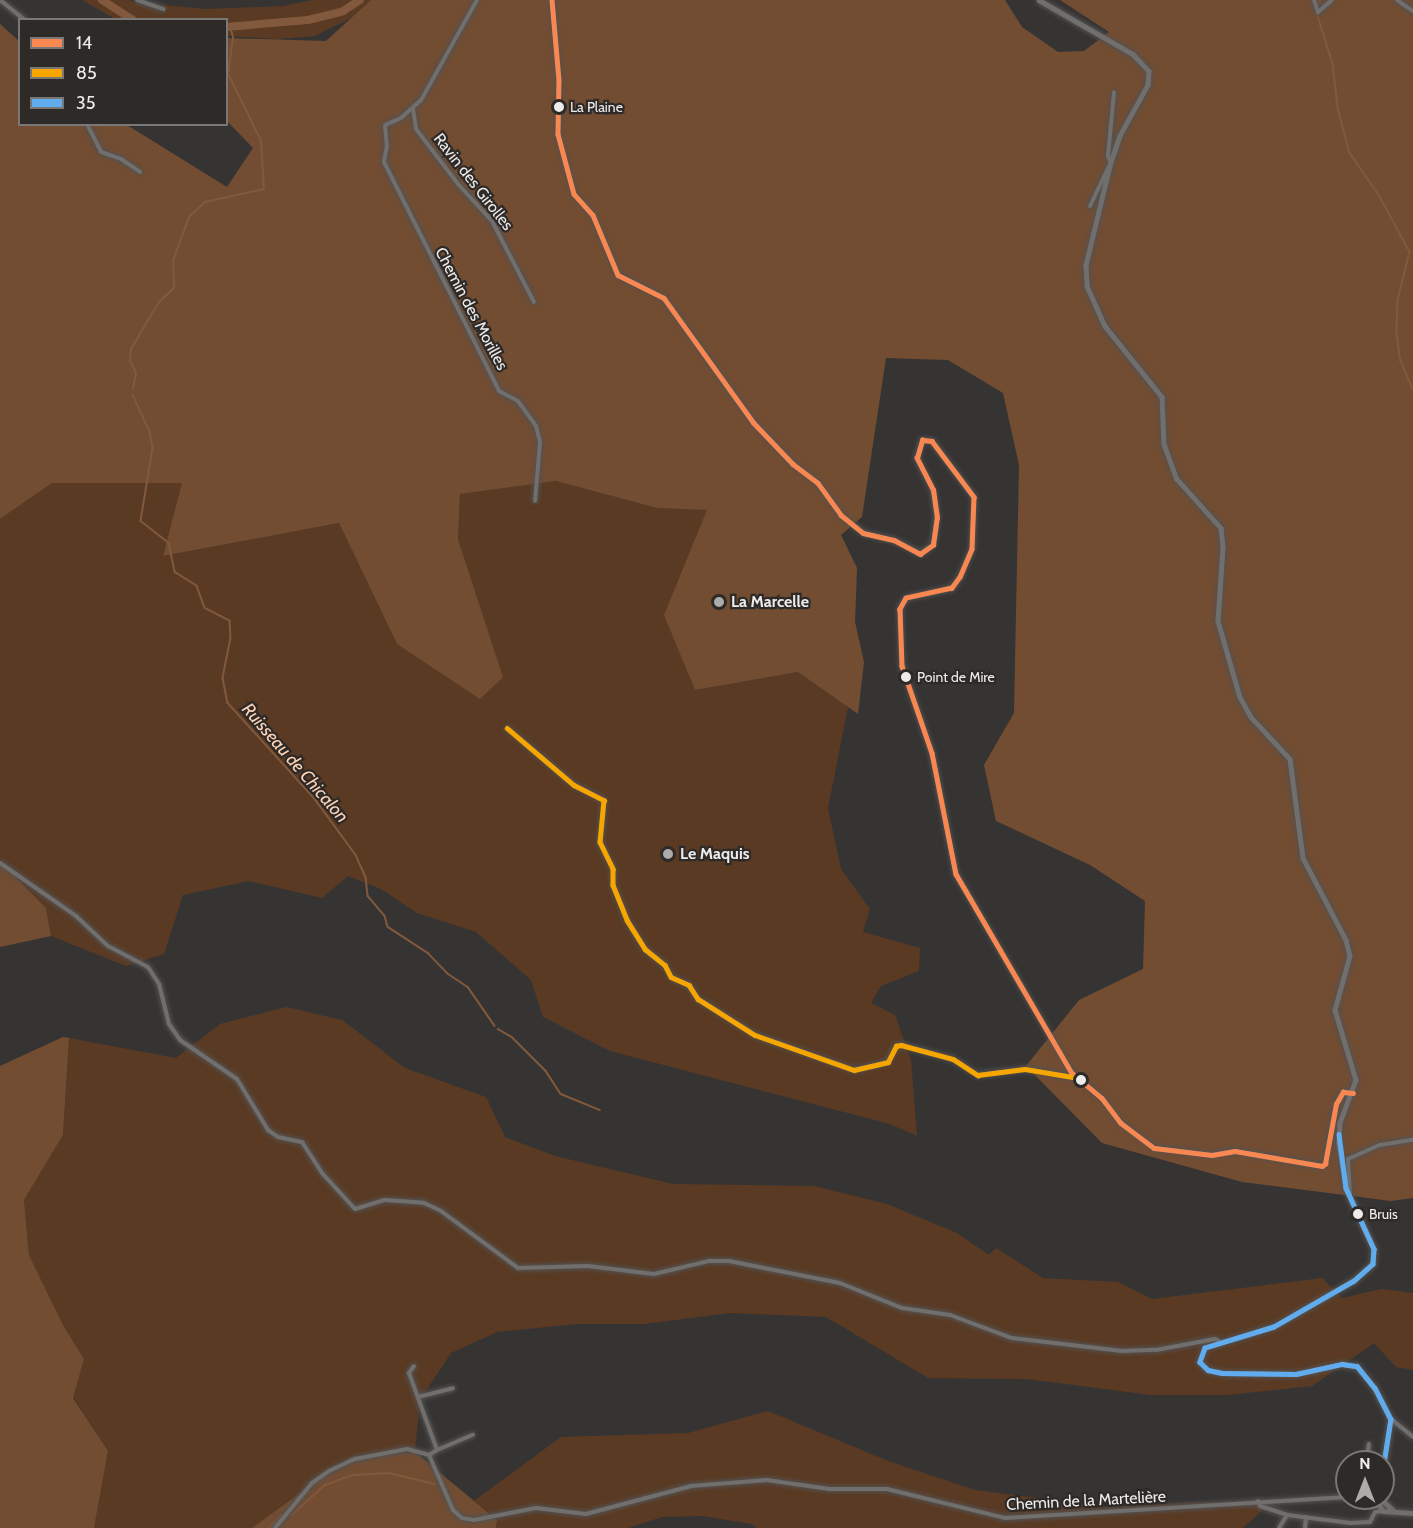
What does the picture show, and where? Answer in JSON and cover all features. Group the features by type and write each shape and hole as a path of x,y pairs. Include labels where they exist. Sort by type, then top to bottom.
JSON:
{"street":[{"path":"0,0 22,18"},
{"path":"137,0 163,9"},
{"path":"413,108 452,49 477,0"},
{"path":"552,0 559,80 558,134 574,194 593,215 618,275 663,298 753,422 793,464 818,483 841,515 863,533 894,540 920,554 933,545 937,518 933,490 916,458 922,440 932,441 974,497 972,549 960,577 952,588 906,598 900,609 902,666 932,753 950,852 965,894 1038,1020 1078,1078 1102,1098 1121,1123 1154,1148 1212,1155 1235,1151 1322,1166 1326,1164 1336,1104 1343,1092 1353,1093"},
{"path":"1039,0 1133,54 1149,71 1148,85 1120,136 1111,162 1086,265 1087,286 1105,326 1162,397 1164,444 1177,480 1221,528 1224,548 1218,621 1240,697 1251,717 1290,759 1303,858 1348,947 1349,964 1335,1010 1355,1071 1353,1093 1339,1133 1350,1201 1374,1249 1368,1270 1274,1327 1221,1342 1202,1352"},
{"path":"1314,0 1318,12 1332,0"},
{"path":"1397,0 1413,11"},
{"path":"1111,162 1108,156 1114,92"},
{"name":"Chemin des Morilles","path":"413,108 387,123 384,162 417,225 420,241 446,280 499,391 518,401 536,426 540,442 535,501"},
{"name":"Ravin des Girolles","path":"413,108 416,129 458,184 492,221 534,302"},
{"path":"88,126 100,152 121,159 140,172"},
{"path":"1090,206 1111,162"},
{"path":"507,728 574,785 604,800 600,842 613,869 613,885 627,920 645,949 665,965 671,977 690,985 698,999 754,1035 854,1070 888,1062 896,1046 901,1045 953,1059 978,1076 1025,1069 1078,1078"},
{"path":"0,863 76,916 108,946 148,966 159,984 169,1024 180,1041 237,1079 268,1130 278,1137 302,1142 322,1173 355,1209 386,1200 424,1203 441,1211 518,1268 588,1266 654,1274 709,1261 729,1261 840,1283 902,1308 950,1315 1012,1338 1122,1351 1156,1350 1215,1339 1221,1342"},
{"path":"1350,1201 1348,1159 1380,1145 1413,1140"},
{"path":"1195,1343 1202,1352 1203,1367 1222,1373 1296,1374 1342,1364 1357,1366 1375,1388 1391,1419 1413,1437"},
{"path":"414,1366 409,1373 437,1450"},
{"path":"418,1397 453,1388"},
{"path":"1386,1450 1391,1419"},
{"path":"275,1528 312,1484 335,1468 362,1458 407,1449 429,1455 473,1435"},
{"path":"1368,1450 1369,1444"},
{"name":"Chemin de la Martelière","path":"429,1455 453,1510 462,1518 474,1520 536,1508 592,1514 684,1488 767,1480 829,1489 887,1489 1005,1518 1335,1498"},
{"path":"1258,1502 1287,1515 1365,1523 1375,1512 1413,1513"},
{"path":"1392,1510 1399,1512"},
{"path":"1279,1528 1287,1515"},
{"path":"1305,1528 1306,1517"}],"shaded area":[{"path":"82,0 129,0 163,12 164,5 206,9 283,6 312,0 371,0 353,17 315,36 277,39 228,36 228,18 113,18"},
{"path":"371,0 1005,0 1022,27 1058,52 1084,51 1109,32 1060,0 1413,0 1413,1198 1391,1201 1242,1182 1102,1143 1026,1066 1079,1000 1143,969 1145,901 1090,865 996,821 984,765 1014,713 1019,465 1003,393 948,360 886,358 862,517 841,535 857,568 855,622 864,662 858,714 798,672 695,690 664,615 707,510 657,508 556,481 460,494 458,539 503,677 480,699 397,644 339,523 163,556 182,483 52,483 0,519 0,24 18,40 18,126 129,126 227,187 253,148 228,122 228,38 326,41"},
{"path":"556,481 657,508 708,510 695,690 798,672 848,707 828,808 841,869 870,909 863,932 920,948 919,971 881,986 871,1003 895,1015 911,1060 917,1136 890,1124 610,1051 543,1017 531,980 476,932 417,913 381,889 348,876 322,898 249,881 183,895 164,954 126,966 51,936 46,908 0,861 0,519 52,483 183,483 163,556 339,523 397,644 503,677 458,539 460,494"},
{"path":"0,861 46,908 51,936 0,947"},
{"path":"286,1007 342,1020 405,1068 486,1097 505,1137 555,1156 673,1184 814,1186 887,1204 957,1233 989,1255 996,1248 1043,1278 1118,1282 1152,1299 1322,1278 1342,1298 1381,1289 1413,1293 1413,1370 1396,1367 1374,1343 1312,1386 1227,1395 1151,1395 1027,1379 928,1378 826,1317 730,1313 644,1324 576,1324 497,1332 451,1353 420,1400 415,1452 252,1528 94,1528 108,1451 73,1397 84,1359 63,1325 29,1255 24,1200 63,1135 69,1038 176,1058 220,1024"},
{"path":"63,1037 69,1038 63,1135 24,1200 29,1255 63,1325 84,1359 73,1398 108,1451 94,1528 0,1528 0,1066"},
{"path":"768,1411 888,1461 975,1490 1107,1507 1203,1502 1268,1505 1243,1528 757,1528 752,1524 702,1516 662,1517 628,1528 496,1528 497,1519 474,1501 561,1437 688,1433"},
{"path":"415,1452 497,1520 496,1528 252,1528 350,1457"}],"waterway":[{"path":"102,0 130,18"},
{"path":"228,27 308,20 343,11 360,0"},
{"path":"1318,7 1320,0"},
{"path":"1317,13 1333,64 1338,108 1350,153 1379,195 1410,252 1398,300 1397,334 1401,361 1413,389"},
{"name":"Ruisseau de Chicalon","path":"133,389 136,373 130,361 131,349 159,302 174,288 173,261 189,217 205,202 264,189 261,141 228,74 233,37 230,27"},
{"name":"Ruisseau de Chicalon","path":"133,395 150,432 153,448 141,521 169,543 175,572 197,586 205,608 230,621 231,638 223,678 228,703 315,799 356,855 366,877 368,896 385,916 388,927 428,953 447,973 468,987 495,1026"},
{"name":"Ruisseau de Chicalon","path":"498,1029 512,1037 546,1071 561,1094 600,1110"},
{"path":"292,1515 325,1485 352,1475 389,1473 435,1484"},
{"path":"269,1528 282,1515"}],"transit line":[{"name":"14","path":"552,0 559,80 558,134 574,194 593,215 618,275 664,298 753,422 793,464 818,483 841,515 863,533 894,540 920,554 933,545 937,518 933,490 917,458 922,440 932,441 974,497 972,549 960,577 952,588 906,598 900,609 902,666 932,753 956,874 1072,1073 1102,1098 1121,1123 1154,1148 1212,1155 1235,1151 1322,1166 1325,1164 1336,1104 1343,1092 1353,1093"},
{"name":"85","path":"507,728 574,785 604,800 600,842 613,869 613,885 627,920 645,949 665,965 671,977 689,985 698,999 755,1035 854,1070 888,1062 896,1046 901,1045 953,1059 978,1075 1025,1069 1078,1078"},
{"name":"35","path":"1339,1134 1346,1188 1374,1249 1373,1264 1354,1281 1274,1327 1205,1348 1200,1362 1208,1370 1222,1373 1296,1374 1342,1364 1357,1366 1375,1388 1391,1419 1386,1450"}],"place":[{"name":"La Plaine","path":"559,107"},
{"name":"La Marcelle","path":"719,602"},
{"name":"Point de Mire","path":"906,677"},
{"name":"Le Maquis","path":"668,854"},
{"name":"Bruis","path":"1358,1214"}]}
